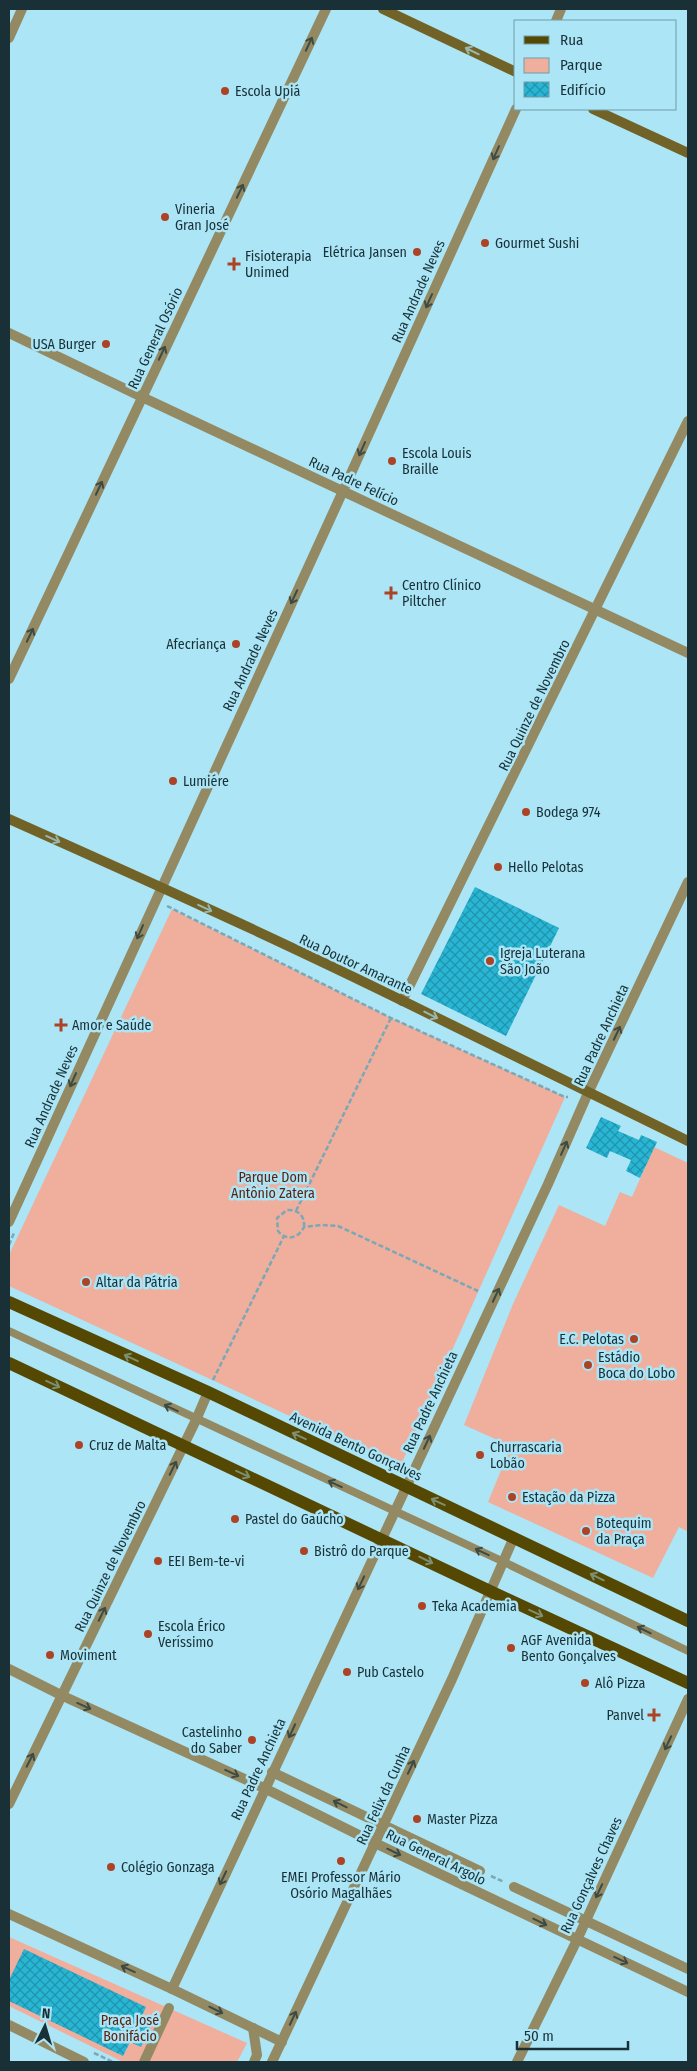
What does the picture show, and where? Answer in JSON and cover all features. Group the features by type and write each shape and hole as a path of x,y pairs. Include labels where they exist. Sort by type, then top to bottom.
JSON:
{"main road":[{"path":"383,9 514,71"},
{"path":"595,110 688,154"},
{"name":"Rua Doutor Amarante","path":"9,819 161,887 402,1001 688,1141"},
{"name":"Avenida Bento Gonçalves","path":"9,1302 208,1392 688,1621"},
{"path":"9,1363 688,1683"}],"street":[{"path":"9,38 22,9"},
{"name":"Rua General Osório","path":"9,679 326,9"},
{"name":"Rua Andrade Neves","path":"9,1222 344,491 516,110"},
{"name":"Rua Padre Felício","path":"9,333 688,653"},
{"name":"Rua Quinze de Novembro","path":"402,1001 688,420"},
{"name":"Rua Padre Anchieta","path":"172,1989 264,1788 688,882"},
{"name":"Rua Quinze de Novembro","path":"9,1804 63,1696 208,1392"},
{"name":"Rua Felix da Cunha","path":"272,2062 492,1592 514,1537"},
{"name":"Rua General Argolo","path":"9,1669 63,1696 264,1788 688,1992"},
{"name":"Rua Gonçalves Chaves","path":"517,2062 577,1940 688,1699"},
{"name":"Rua General Argolo","path":"272,1772 480,1871"},
{"path":"514,1887 688,1969"},
{"path":"9,1914 282,2042"},
{"path":"144,2062 169,2008"},
{"path":"9,2025 84,2062"},
{"path":"253,2028 257,2055 254,2062"}],"lane":[{"path":"9,1330 196,1420 504,1562 688,1651"}],"path":[{"path":"172,909 391,1018 565,1097"},
{"path":"296,1211 391,1018"},
{"path":"287,1210 296,1211 303,1218 304,1227 294,1237 284,1236 276,1227 277,1218 287,1210"},
{"path":"304,1227 338,1226 478,1291"},
{"path":"212,1380 284,1236"},
{"name":"Rua General Argolo","path":"480,1871 514,1887"}],"green space":[{"name":"Parque Dom Antônio Zatera","path":"172,909 391,1018 565,1097 400,1467 9,1286 9,1255"},
{"name":"Estádio Boca do Lobo","path":"654,1147 688,1163 688,1529 687,1531 679,1527 653,1578 488,1502 511,1446 464,1425 513,1304 559,1205 605,1226 620,1192 632,1197"},
{"name":"Praça José Bonifácio","path":"9,1937 247,2043 237,2062 123,2062 9,2006"}],"building":[{"name":"Igreja Luterana São João","path":"475,887 559,928 506,1036 421,994"},
{"path":"601,1117 621,1126 618,1131 639,1140 641,1135 657,1142 640,1178 626,1171 631,1160 610,1151 607,1158 586,1148"},
{"path":"24,1949 146,2007 140,2020 151,2025 141,2047 130,2042 123,2056 9,2001 9,1980"}],"place":[{"name":"Escola Upiá","path":"225,91"},
{"name":"Vineria Gran José","path":"165,217"},
{"name":"Gourmet Sushi","path":"485,243"},
{"name":"Elétrica Jansen","path":"417,252"},
{"name":"Fisioterapia Unimed","path":"234,264"},
{"name":"USA Burger","path":"106,344"},
{"name":"Escola Louis Braille","path":"392,461"},
{"name":"Centro Clínico Piltcher","path":"391,593"},
{"name":"Afecriança","path":"236,644"},
{"name":"Lumiére","path":"173,781"},
{"name":"Bodega 974","path":"526,812"},
{"name":"Hello Pelotas","path":"498,867"},
{"name":"Igreja Luterana São João","path":"490,961"},
{"name":"Amor e Saúde","path":"61,1025"},
{"name":"Altar da Pátria","path":"86,1282"},
{"name":"E.C. Pelotas","path":"634,1339"},
{"name":"Estádio Boca do Lobo","path":"588,1365"},
{"name":"Cruz de Malta","path":"79,1445"},
{"name":"Churrascaria Lobão","path":"480,1455"},
{"name":"Estação da Pizza","path":"512,1497"},
{"name":"Pastel do Gaúcho","path":"235,1519"},
{"name":"Botequim da Praça","path":"586,1531"},
{"name":"Bistrô do Parque","path":"304,1551"},
{"name":"EEI Bem-te-vi","path":"158,1561"},
{"name":"Teka Academia","path":"422,1606"},
{"name":"Escola Érico Veríssimo","path":"148,1634"},
{"name":"AGF Avenida Bento Gonçalves","path":"511,1648"},
{"name":"Moviment","path":"50,1655"},
{"name":"Pub Castelo","path":"347,1672"},
{"name":"Alô Pizza","path":"585,1683"},
{"name":"Panvel","path":"654,1715"},
{"name":"Castelinho do Saber","path":"252,1740"},
{"name":"Master Pizza","path":"417,1819"},
{"name":"EMEI Professor Mário Osório Magalhães","path":"341,1861"},
{"name":"Colégio Gonzaga","path":"111,1867"}]}
